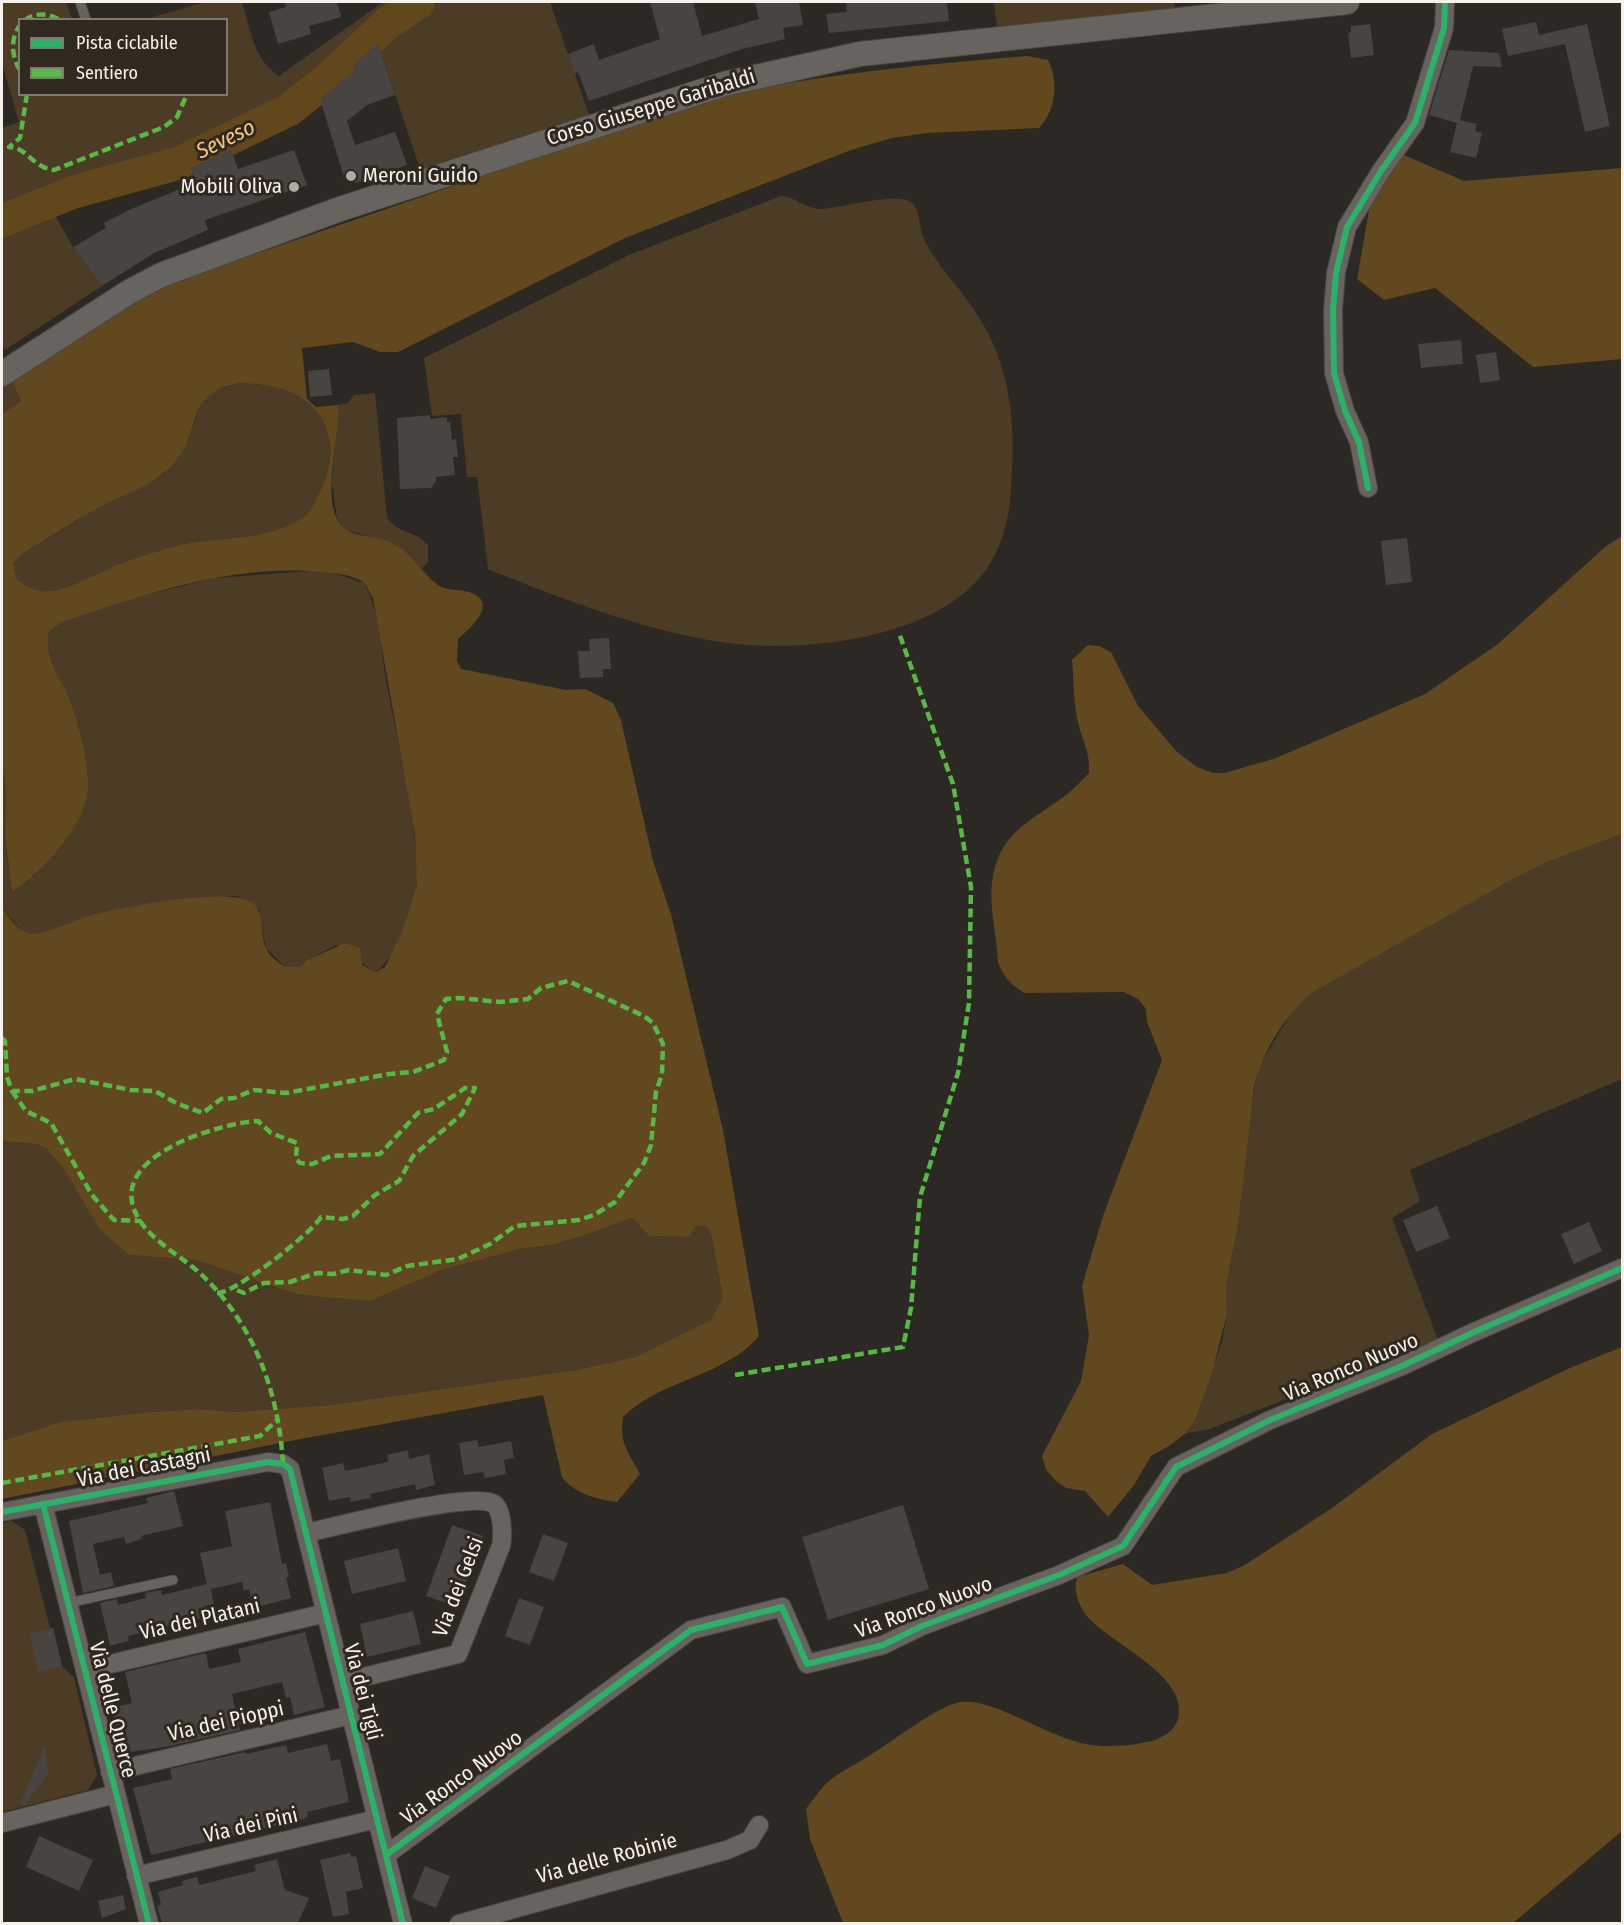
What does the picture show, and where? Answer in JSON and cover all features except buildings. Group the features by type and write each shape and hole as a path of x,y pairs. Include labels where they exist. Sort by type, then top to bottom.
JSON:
{"main road":[{"name":"Corso Giuseppe Garibaldi","path":"2,374 129,292 178,268 351,205 724,84 860,54 1347,2"}],"street":[{"path":"1368,488 1359,442 1344,411 1334,373 1333,310 1336,273 1347,227 1381,171 1415,123 1444,28 1445,2"},
{"name":"Via Ronco Nuovo","path":"386,1855 691,1630 782,1607 807,1664 883,1645 922,1626 1059,1575 1123,1546 1176,1467 1270,1420 1402,1366 1623,1268"},
{"name":"Via dei Castagni","path":"2,1512 268,1462 283,1464 290,1470"},
{"name":"Via dei Tigli","path":"290,1470 402,1923"},
{"name":"Via dei Gelsi","path":"306,1533 438,1504 486,1502 498,1508 501,1546 460,1652 450,1657 343,1682"},
{"name":"Via delle Querce","path":"43,1504 148,1923"},
{"name":"Via dei Platani","path":"85,1670 326,1613"},
{"name":"Via dei Pioppi","path":"110,1772 351,1715"},
{"name":"Via delle Querce","path":"2,1822 116,1794"},
{"name":"Via dei Pini","path":"136,1876 377,1819"},
{"name":"Via delle Robinie","path":"459,1923 727,1850 750,1840 759,1825"}],"lane":[{"path":"80,2 85,18"},
{"path":"68,1603 173,1580"}],"shaded area":[{"path":"2,2 66,2 72,18 18,18 18,96 228,96 228,18 149,18 205,2 242,2 258,53 271,70 279,76 383,2 398,2 311,77 275,104 220,133 184,149 65,183 2,210 2,128 19,122 2,63"},
{"path":"440,2 550,2 589,115 421,172 378,43"},
{"path":"994,2 1174,2 1176,10 997,27"},
{"path":"1027,56 1048,60 1054,77 1052,104 1045,121 1039,128 927,133 892,138 851,150 625,238 398,352 380,352 353,342 302,348 307,399 316,407 338,405 332,479 333,507 337,519 348,531 394,544 438,585 469,592 478,596 482,602 483,608 480,615 458,639 457,661 461,669 566,690 585,689 613,703 621,720 653,861 671,914 723,1130 759,1336 729,1361 656,1394 638,1404 623,1417 623,1441 640,1474 617,1502 602,1500 579,1491 562,1477 543,1395 295,1440 2,1499 2,1441 60,1422 151,1412 199,1409 234,1412 330,1405 576,1370 635,1357 711,1320 723,1297 711,1234 705,1225 696,1226 689,1237 649,1236 632,1218 551,1245 520,1249 442,1270 370,1301 296,1294 196,1260 129,1255 100,1230 63,1168 47,1149 36,1144 2,1141 2,909 19,928 32,934 123,908 169,900 233,897 247,900 257,908 267,951 285,967 300,967 307,960 345,943 360,948 362,965 376,972 385,967 403,930 417,885 415,834 373,598 363,582 354,578 333,573 290,570 223,576 190,583 62,622 49,632 51,660 70,700 80,733 86,758 88,791 79,819 60,848 36,873 12,892 5,835 6,789 2,766 2,414 21,401 11,381 112,315 165,285 680,108 766,87 852,73","holes":["240,383 274,387 299,396 311,405 326,427 330,440 329,468 315,501 303,517 277,530 262,534 183,544 148,554 61,589 35,590 17,580 13,563 22,554 103,505 136,490 167,471 184,449 202,403 222,388"]},
{"path":"1399,153 1464,181 1622,168 1622,359 1533,367 1435,288 1384,300 1357,279 1370,205"},
{"path":"781,196 821,209 892,199 911,202 916,209 928,247 969,302 987,332 1004,375 1009,397 1013,443 1010,501 1006,524 999,546 982,575 960,597 931,614 899,627 864,637 828,643 759,646 697,638 636,623 575,603 488,569 477,477 467,477 461,414 432,416 424,358 629,255"},
{"path":"53,212 73,247 102,286 5,350 2,344 2,234"},
{"path":"11,381 21,402 2,414 2,388"},
{"path":"240,383 274,387 299,396 311,405 326,427 330,440 329,468 315,501 303,517 277,530 262,534 183,544 148,554 61,589 35,590 17,581 13,563 22,554 94,510 164,474 187,442 201,404 212,391"},
{"path":"375,393 387,517 396,526 428,545 428,562 422,569 395,544 346,530 337,519 332,483 338,405 348,403 354,395"},
{"path":"1622,536 1622,834 1547,862 1513,879 1310,994 1291,1013 1275,1036 1262,1061 1254,1087 1238,1225 1226,1287 1227,1314 1212,1373 1195,1420 1186,1433 1151,1456 1134,1485 1108,1517 1085,1491 1066,1488 1056,1481 1046,1470 1042,1456 1081,1381 1089,1335 1082,1286 1103,1216 1162,1060 1147,1022 1146,1009 1138,999 1124,992 1025,993 1012,984 1005,977 998,962 992,902 995,866 1008,840 1017,830 1069,793 1089,773 1088,754 1076,710 1072,660 1088,645 1099,646 1111,652 1138,706 1177,752 1197,767 1213,773 1225,773 1276,758 1425,694 1498,644 1605,547"},
{"path":"311,571 334,573 364,583 370,594 379,630 386,680 411,808 417,859 416,893 403,932 382,966 375,972 336,945 307,960 300,967 285,967 266,948 259,909 237,896 197,899 89,916 35,935 23,932 2,909 2,766 6,789 5,835 12,892 36,873 60,848 79,819 88,791 86,757 80,732 70,700 51,660 49,632 62,622 126,600 214,578"},
{"path":"1622,834 1622,1079 1410,1170 1420,1201 1392,1218 1438,1340 1207,1430 1186,1433 1195,1420 1222,1342 1227,1314 1226,1287 1238,1225 1249,1119 1258,1068 1295,1007 1310,994 1513,879 1547,862"},
{"path":"2,1141 36,1144 47,1149 63,1168 100,1230 129,1255 196,1260 296,1294 370,1301 442,1270 520,1249 551,1245 632,1218 649,1236 689,1237 696,1226 704,1224 711,1234 723,1297 712,1320 635,1357 576,1370 330,1405 234,1412 199,1409 151,1412 60,1422 2,1441"},
{"path":"1622,1347 1622,1831 1513,1923 843,1923 810,1839 806,1809 834,1777 926,1718 956,1703 974,1702 1004,1711 1069,1739 1101,1746 1131,1745 1151,1741 1160,1738 1174,1727 1178,1719 1178,1703 1172,1688 1145,1661 1097,1626 1086,1615 1077,1597 1077,1577 1123,1564 1152,1585 1227,1573 1245,1565 1332,1508 1432,1434 1572,1367"},
{"path":"12,1521 25,1530 62,1666 74,1677 97,1775 88,1790 2,1812 2,1523"}],"waterway":[{"name":"Seveso","path":"2,221 74,192 179,163 289,110 329,78 388,23 419,2"},
{"path":"134,1121 163,1115 196,1118 209,1122 217,1131 229,1137 262,1143 279,1141 288,1147 298,1148 316,1141 338,1140 364,1131 383,1117 407,1115 426,1081 432,1075 458,1063 490,1059 500,1054 520,1051 538,1053 555,1046 566,1046 596,1059 608,1055 619,1065 652,1052"},
{"path":"939,1924 958,1897 975,1883 986,1886 1007,1900 1024,1902 1033,1900 1047,1890 1056,1887 1120,1889 1148,1885 1190,1892 1208,1877 1219,1873 1233,1876 1267,1899 1282,1905 1309,1908 1352,1902 1369,1890 1387,1801 1383,1794 1346,1775 1343,1765 1361,1733 1393,1735 1400,1731 1404,1720 1403,1690 1422,1668 1425,1658 1417,1621 1419,1612 1456,1578 1484,1571 1495,1578 1501,1604 1509,1611 1519,1608 1531,1596 1542,1561 1547,1553 1560,1546 1575,1548 1588,1555 1598,1567 1605,1587 1622,1596"}],"marked path":[{"path":"30,18 37,15 55,18"},
{"path":"18,30 13,46 18,65"},
{"path":"27,96 20,138 9,147 21,150 41,166 54,170 164,127 177,117 186,96"},
{"path":"735,1375 903,1347 911,1308 920,1197 958,1073 969,1003 971,887 953,784 899,633"},
{"path":"2,1038 5,1041 7,1077 12,1091 32,1091 75,1079 131,1090 155,1091 178,1104 203,1113 221,1099 234,1098 254,1090 286,1093 389,1074 413,1072 444,1060 447,1052 437,1014 446,999 500,1002 528,999 541,988 568,981 644,1016 653,1023 663,1044 662,1074 656,1092 651,1145 644,1163 615,1202 594,1215 579,1220 515,1226 490,1244 458,1259 407,1266 386,1275 349,1270 333,1274 317,1273 290,1282 264,1283 244,1293 234,1289"},
{"path":"217,1293 226,1291 255,1274 303,1236 321,1217 343,1219 353,1216 375,1195 399,1181 413,1156 462,1114 475,1088 465,1088 434,1109 418,1113 380,1154 331,1156 312,1164 300,1163 296,1159 297,1143 271,1133 258,1121 241,1123 198,1135 176,1144 156,1156 141,1171 132,1187 133,1206 145,1228 197,1271 206,1279 224,1298 251,1341 270,1388 281,1438 283,1464"},
{"path":"12,1091 26,1111 51,1123 92,1195 114,1220 141,1221"},
{"path":"2,1483 260,1436 279,1418"}],"cycle path":[{"path":"1368,488 1359,442 1345,411 1334,373 1333,310 1336,273 1347,227 1381,171 1415,123 1444,28 1445,2"},
{"path":"386,1855 691,1630 782,1607 807,1664 883,1645 922,1626 1059,1575 1123,1546 1176,1467 1270,1420 1402,1366 1622,1268"},
{"path":"2,1512 268,1462 283,1464 290,1469 403,1924"},
{"path":"43,1504 149,1924"}],"place":[{"name":"Meroni Guido","path":"351,176"},
{"name":"Mobili Oliva","path":"294,187"}]}
